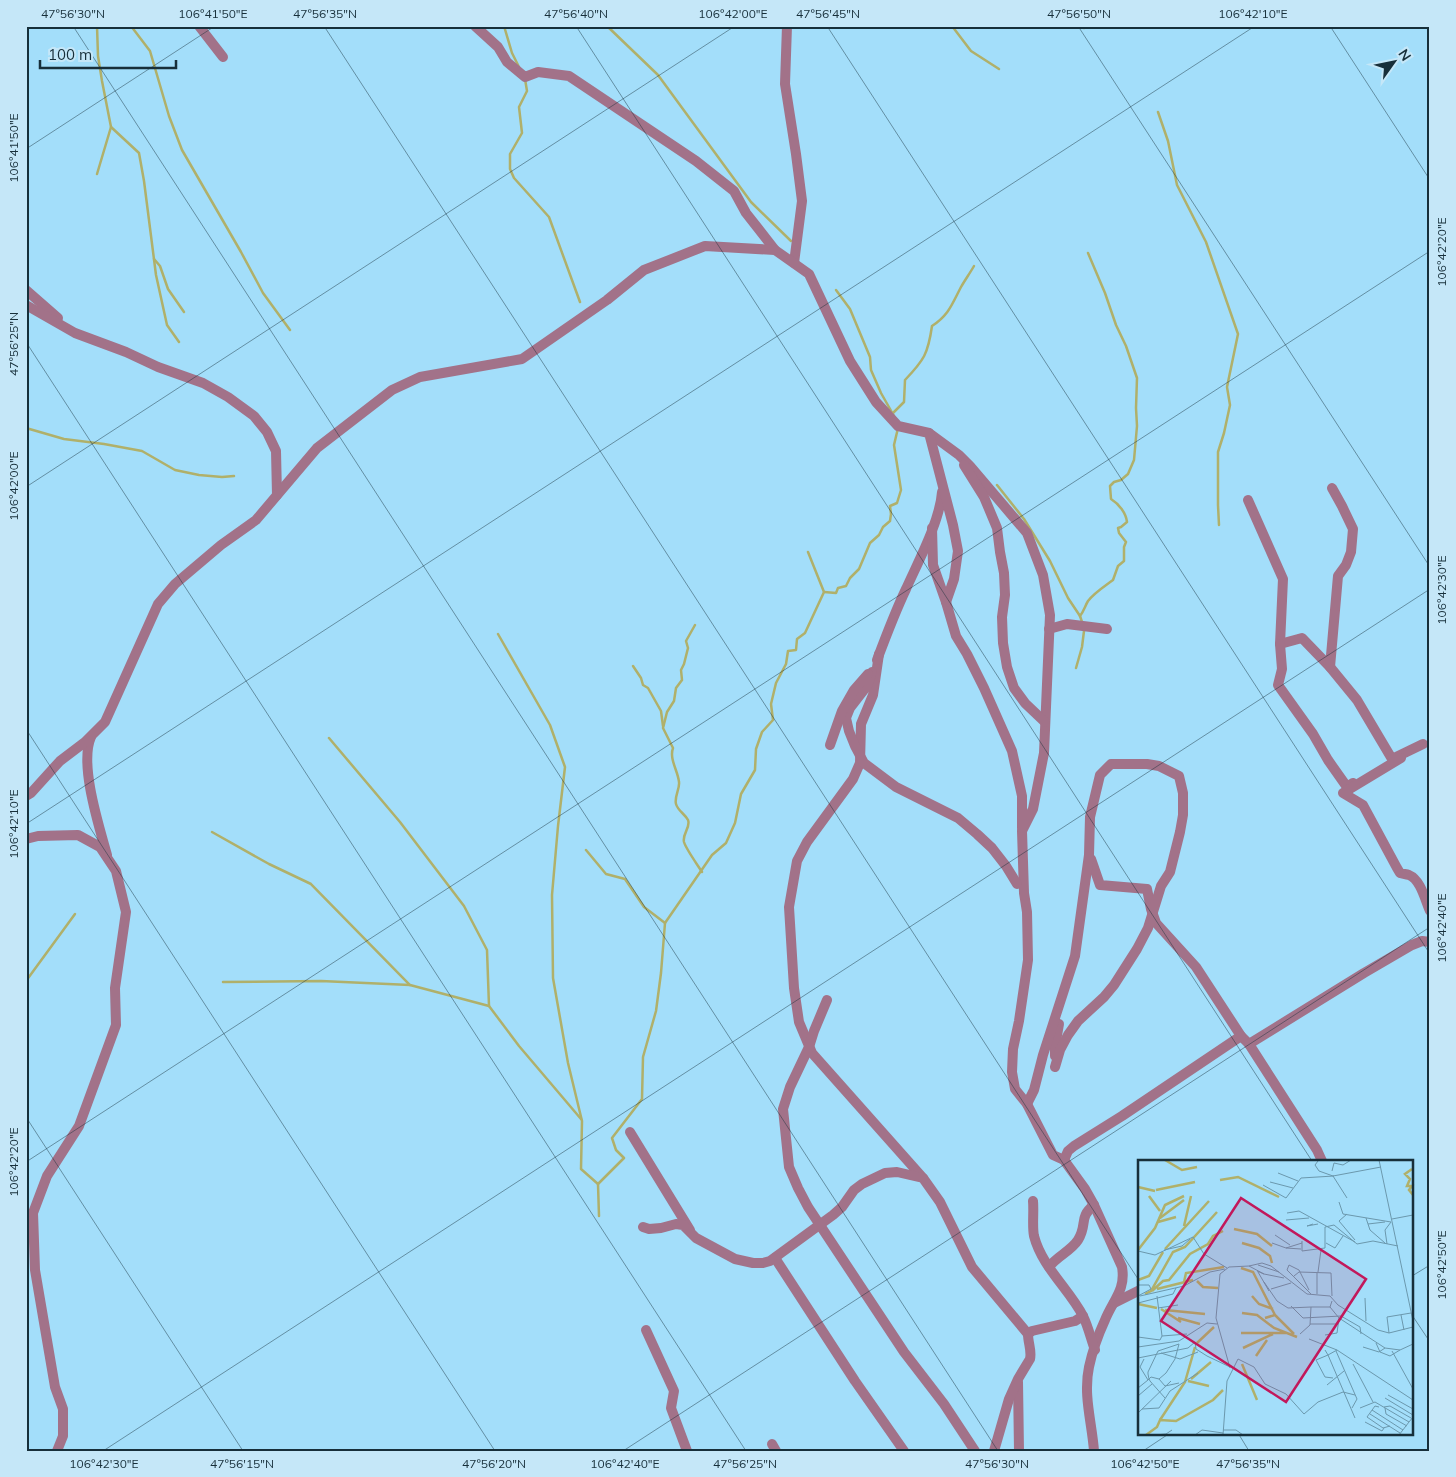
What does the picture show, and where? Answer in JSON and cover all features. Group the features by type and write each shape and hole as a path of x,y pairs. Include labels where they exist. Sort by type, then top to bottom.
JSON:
{"street":[{"path":"199,26 223,57"},
{"path":"475,26 498,47 507,62 525,77 538,72 569,76 696,161 734,191 746,213 775,250 809,274 850,361 876,402 898,426 929,433 959,455 1027,533 1043,575 1050,615 1044,753 1033,809 1022,832 1017,851 1017,884 1028,960"},
{"path":"787,26 785,84 802,201 794,263"},
{"path":"108,860 93,803 86,756 90,738 105,722 158,604 175,584 214,550 256,520 316,448 392,390 420,377 522,359 607,300 644,270 706,246 775,250"},
{"path":"26,290 75,333"},
{"path":"26,305 75,333 204,384 228,397 254,416 267,432 276,451 277,495"},
{"path":"929,433 958,551 954,580 946,602"},
{"path":"959,455 970,477 984,497 997,528 1004,573 1005,595 1002,617 1003,643 1007,667 1014,688 1025,703 1045,722"},
{"path":"942,481 941,504 932,528 867,686 850,708 846,718 849,731 864,763 896,787 958,818 992,848 1017,884"},
{"path":"1330,667 1338,576 1346,565 1353,529 1332,488"},
{"path":"1248,500 1283,579 1280,644 1282,669 1278,685 1313,734 1346,787 1392,759 1423,744 1343,792 1363,805 1396,868 1400,873 1414,878 1419,884 1430,911"},
{"path":"932,528 933,565 956,636 984,688 1012,751 1022,796 1024,893 1027,912 1028,960 1013,1049 1012,1072 1016,1089 1054,1155 1064,1160 1094,1205 1122,1266 1122,1285 1105,1320 1089,1368 1087,1387 1088,1407 1094,1451"},
{"path":"1049,629 1067,624 1107,629"},
{"path":"1280,644 1302,638 1330,667 1357,700 1392,759"},
{"path":"879,654 873,695 861,724 860,763 854,779 808,842 797,862 789,907 794,988 799,1022 812,1053 923,1178 943,1207 972,1267 1028,1334 1031,1356 1018,1378 1009,1399 994,1451"},
{"path":"830,745 842,711 854,690 873,668"},
{"path":"26,796 60,761 85,742 105,722"},
{"path":"1026,1104 1034,1090 1043,1055 1075,956 1089,855 1090,818 1100,775 1111,764 1159,766 1180,776 1183,793 1183,815 1170,872 1162,886 1148,928 1126,967 1104,997 1078,1021 1060,1050 1055,1067 1055,1047 1061,1014 1061,1000"},
{"path":"26,839 38,836 78,835 100,847 116,871 126,912 115,988 116,1025 79,1126 47,1176 32,1213 35,1270 56,1387 63,1409 63,1436 57,1451"},
{"path":"1089,855 1100,885 1147,889 1156,923 1196,967 1241,1036 1249,1044 1322,1160"},
{"path":"1249,1044 1412,944 1422,941 1430,942"},
{"path":"827,1000 809,1047 790,1087 783,1109 789,1167 804,1201 819,1225 904,1352 944,1404 976,1451"},
{"path":"1064,1160 1068,1151 1074,1146 1241,1036"},
{"path":"630,1132 693,1235"},
{"path":"643,1227 661,1228 676,1224 683,1225 693,1235 735,1259 762,1263 775,1258 842,1207 854,1190 862,1184 885,1173 897,1172 923,1178"},
{"path":"1033,1201 1034,1235 1041,1253 1084,1316 1095,1350"},
{"path":"1049,1267 1059,1256 1074,1245 1082,1231 1085,1214 1094,1205"},
{"path":"775,1258 855,1381 904,1451"},
{"path":"1114,1303 1138,1291"},
{"path":"1028,1334 1032,1331 1075,1321 1084,1316"},
{"path":"646,1330 674,1392 671,1408 687,1451"},
{"path":"1018,1378 1019,1451"}],"waterway":[{"path":"97,26 98,56 111,127 97,174"},
{"path":"131,26 150,51 169,116 182,150 263,293 290,330"},
{"path":"504,26 512,53 519,67"},
{"path":"607,26 658,75 751,202 791,241"},
{"path":"952,26 971,51 999,69"},
{"path":"525,79 527,91 519,107 522,133 510,154 510,169 514,178 549,217 580,302"},
{"path":"1158,112 1168,141 1177,185 1206,242 1238,334 1227,387 1230,405 1218,452 1219,525"},
{"path":"111,127 139,153 156,275 167,325 179,342"},
{"path":"1080,616 1090,598 1113,580 1118,566 1124,561 1126,542 1119,533 1118,528 1127,522 1122,509 1111,499 1110,486 1128,474 1134,460 1137,426 1137,378 1088,253"},
{"path":"154,259 160,266 168,289 184,312"},
{"path":"893,413 904,402 905,380 924,356 932,326 950,309 974,266"},
{"path":"836,290 850,309 870,357 871,370 894,416"},
{"path":"26,428 64,439 142,451 175,470 199,475 234,476"},
{"path":"824,592 836,593 838,588 846,586 850,578 859,569 870,543 890,521 890,506 897,503 901,490 894,445 898,428"},
{"path":"997,485 1024,519 1050,561 1082,622"},
{"path":"665,923 712,855 726,843 735,823 741,794 755,770 756,749 762,732 773,720 771,704 776,683 786,664 788,651 796,650 797,639 805,633 824,592 808,552"},
{"path":"695,625 686,641 688,648 681,670 682,680 676,688 674,701 667,712 663,728 673,748 672,756 679,785 676,804 689,823 684,836 684,842 702,872"},
{"path":"1076,668 1084,631"},
{"path":"498,634 550,725 565,767 552,895 553,978 568,1063 582,1121 581,1169 598,1184 599,1216"},
{"path":"633,666 643,685 648,688 661,711 663,726"},
{"path":"329,738 400,822 464,906 487,950 489,1006 519,1046 581,1119"},
{"path":"212,832 269,864 311,884 410,985 489,1006"},
{"path":"586,850 606,874 625,879 644,907 665,923 656,1011 643,1057 642,1099 612,1138 616,1150 624,1158 598,1184"},
{"path":"26,981 75,914"},
{"path":"223,982 321,981 410,985"}]}
